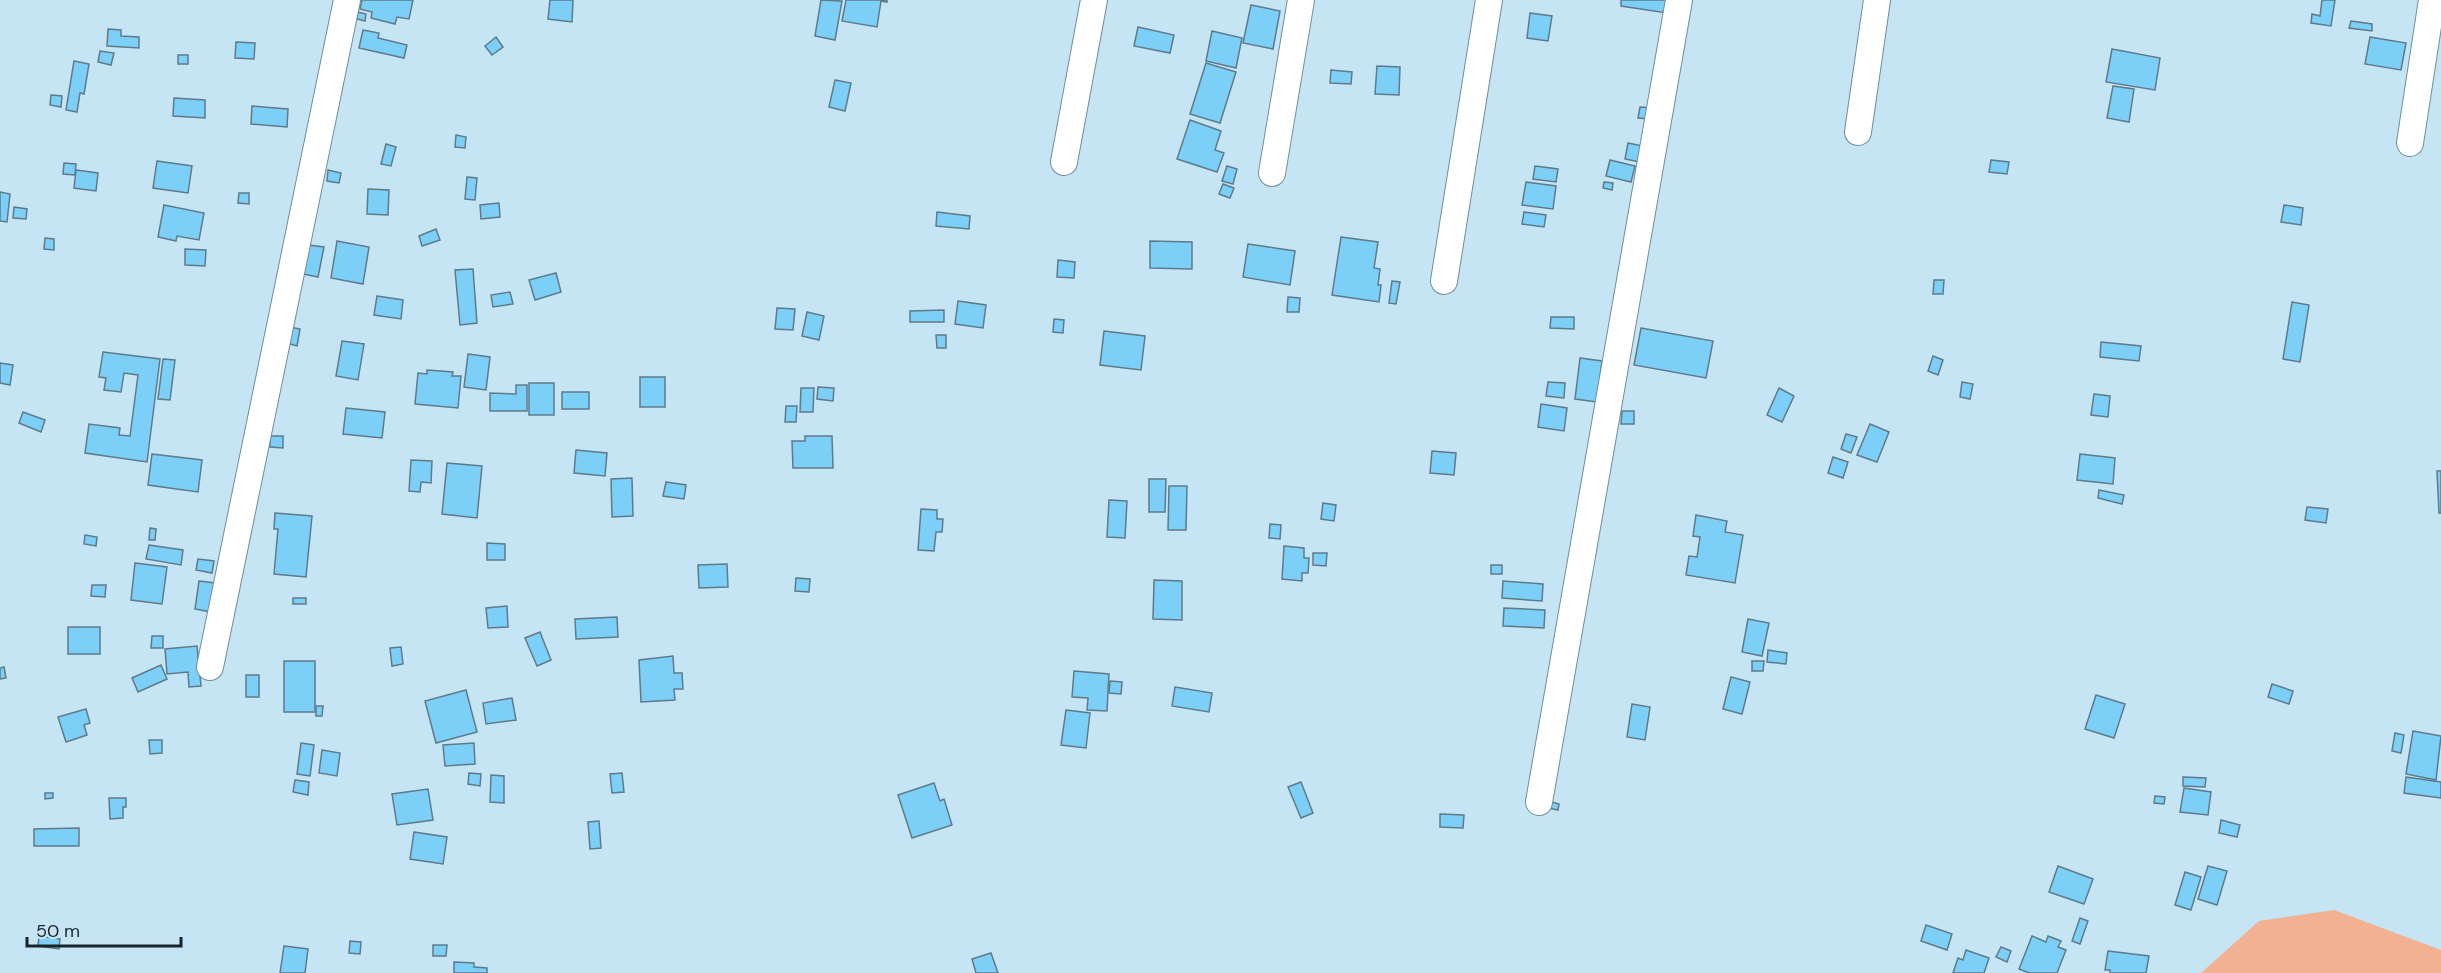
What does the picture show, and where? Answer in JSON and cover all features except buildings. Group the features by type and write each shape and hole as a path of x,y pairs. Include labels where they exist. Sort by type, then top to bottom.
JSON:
{"street":[{"path":"210,667 347,0"},
{"path":"1064,162 1094,0"},
{"path":"1272,173 1301,0"},
{"path":"1444,281 1489,0"},
{"path":"1539,802 1679,0"},
{"path":"1858,132 1877,0"},
{"path":"2410,143 2432,0"}],"shaded area":[{"path":"2334,910 2441,950 2441,973 2201,973 2259,921"}]}
